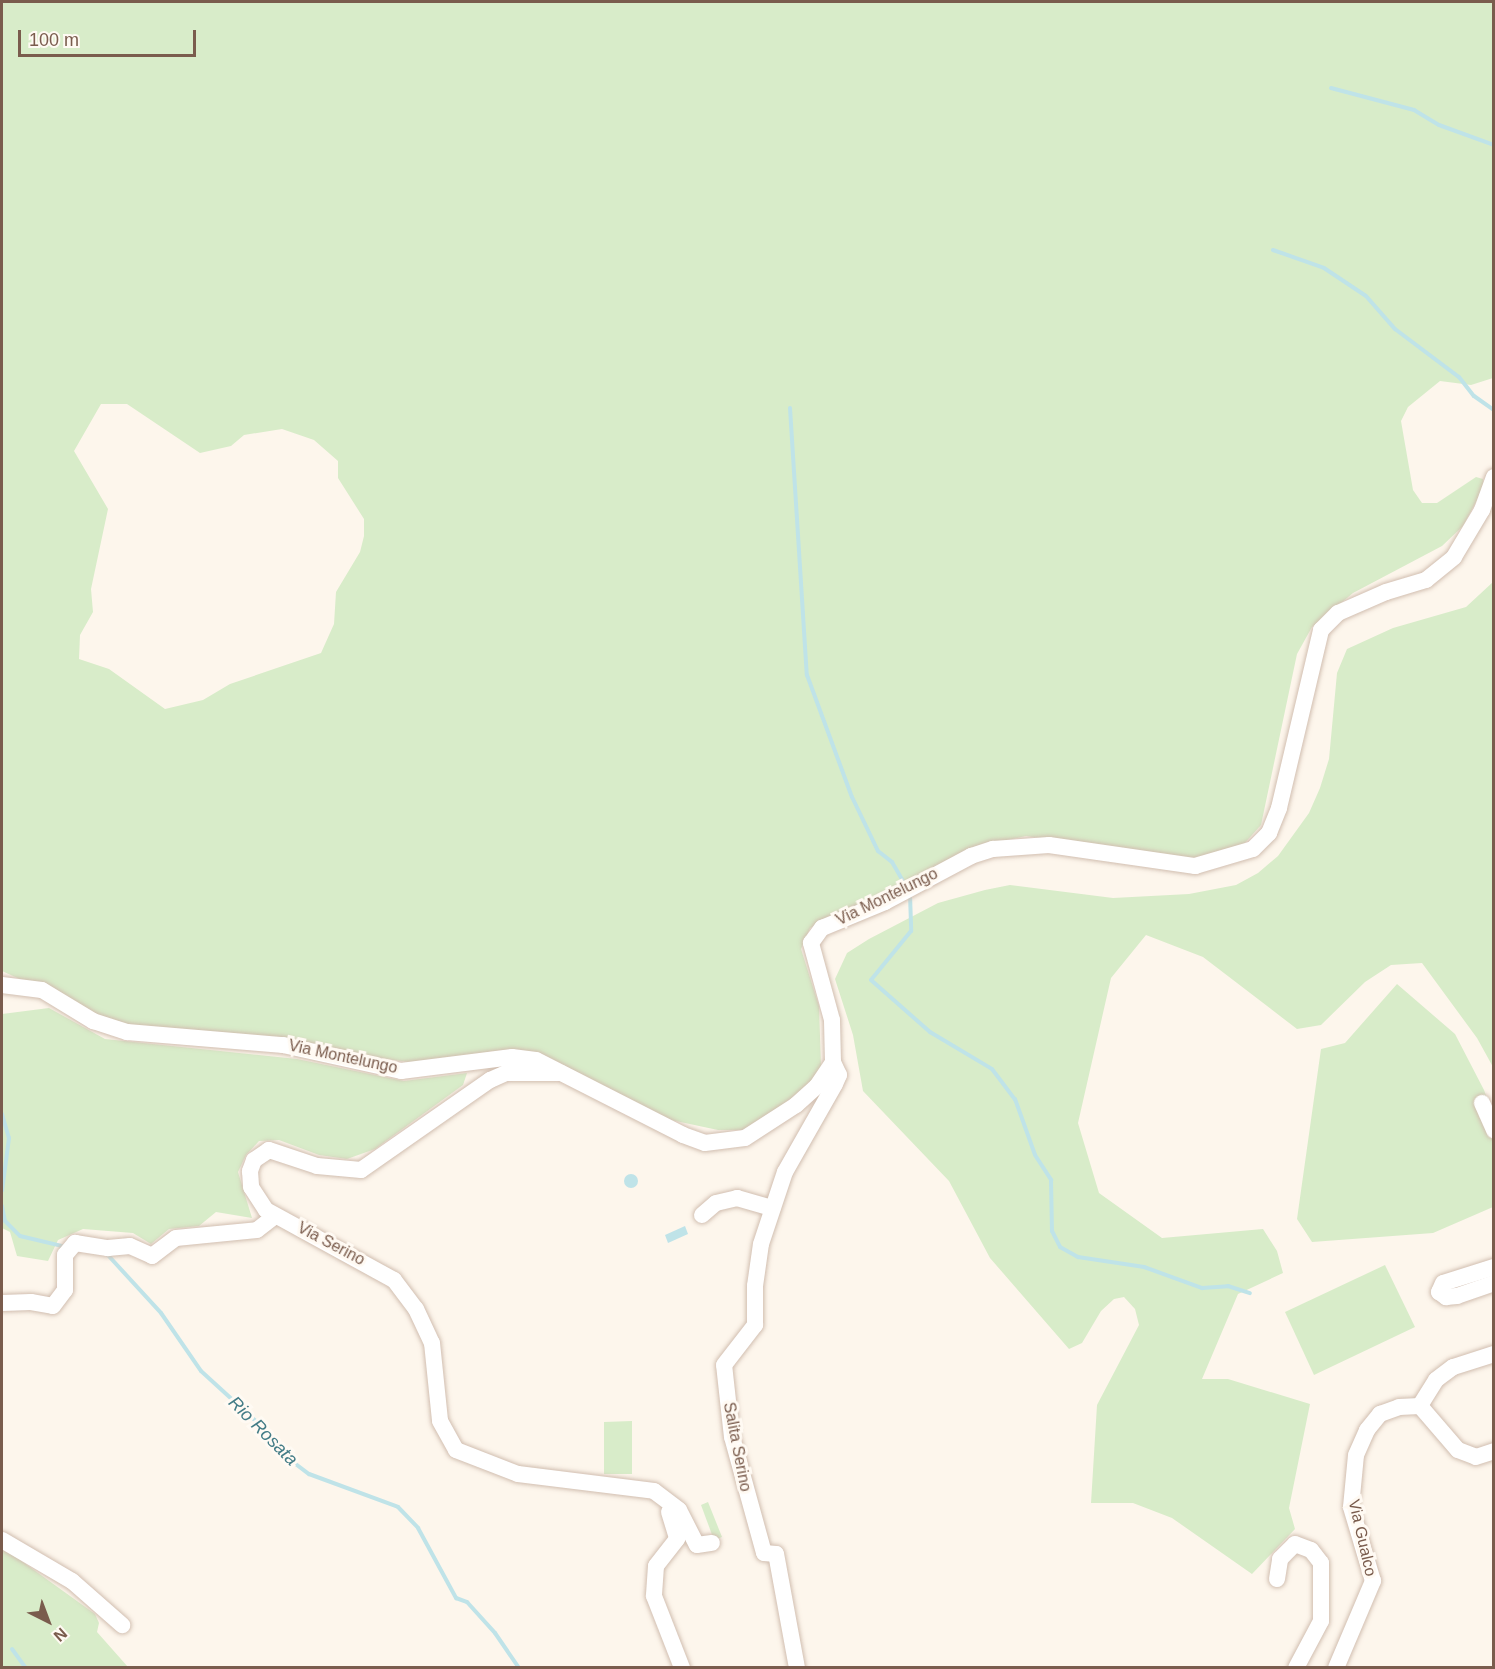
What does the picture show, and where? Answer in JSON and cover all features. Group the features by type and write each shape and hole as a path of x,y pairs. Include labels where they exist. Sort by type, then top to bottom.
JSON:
{"street":[{"name":"Via Montelungo","path":"2,985 42,990 93,1021 127,1032 283,1045 401,1071 512,1057 536,1060 683,1135 705,1143 745,1138 778,1118 817,1086 833,1062 832,1020 811,943 822,928 885,902 971,856 993,849 1049,845 1195,866 1242,854 1261,842 1279,808 1321,630 1338,613 1386,592 1426,580 1454,557 1482,510 1494,477"},
{"name":"Salita Serino","path":"797,1668 776,1554 764,1553 729,1418 724,1365 755,1325 755,1286 762,1244 789,1164 839,1075 833,1062"},
{"name":"Via Serino","path":"561,1073 506,1073 490,1080 361,1170 317,1166 278,1152 260,1154 250,1171 251,1187 259,1202 275,1216 394,1280 416,1309 432,1343 440,1422 456,1450 518,1474 643,1488 663,1498 679,1510 697,1545 712,1543"},
{"path":"1482,1103 1494,1130"},
{"path":"702,1215 716,1203 737,1198 773,1208"},
{"path":"2,1303 31,1302 53,1306 65,1290 65,1255 75,1243 108,1248 130,1246 152,1256 176,1238 256,1230 275,1216"},
{"path":"1494,1267 1443,1283 1439,1292 1446,1297 1457,1296 1494,1283"},
{"path":"1494,1354 1453,1367 1436,1380 1419,1406 1458,1450 1476,1457 1494,1451"},
{"name":"Via Gualco","path":"1336,1668 1373,1581 1351,1507 1356,1455 1367,1430 1380,1414 1398,1407 1419,1406"},
{"path":"663,1498 677,1539 656,1566 654,1596 682,1668"},
{"path":"2,1540 72,1581 122,1625"},
{"path":"1277,1579 1280,1559 1296,1544 1311,1550 1321,1563 1321,1621 1296,1668"}],"green space":[{"path":"2,2 1493,2 1493,378 1471,385 1440,381 1408,407 1401,421 1413,490 1422,503 1437,503 1476,477 1483,479 1484,487 1463,526 1442,546 1353,593 1312,627 1297,654 1261,825 1243,845 1207,859 1167,858 1026,836 982,846 810,928 801,949 819,1006 821,1066 813,1080 784,1104 743,1130 718,1130 671,1120 530,1054 494,1051 426,1064 126,1027 2,971","holes":["101,404 127,404 200,453 231,446 244,435 282,429 314,440 338,461 338,478 364,519 364,536 360,552 336,592 334,624 321,653 230,684 203,700 165,709 109,669 79,659 80,635 93,612 91,589 108,509 74,451"]},
{"path":"1493,582 1493,1067 1477,1038 1422,963 1391,965 1365,982 1321,1025 1297,1029 1203,957 1146,935 1111,978 1078,1123 1099,1193 1162,1238 1263,1229 1277,1251 1283,1273 1238,1294 1202,1379 1228,1379 1310,1404 1289,1508 1295,1529 1252,1574 1172,1518 1133,1503 1091,1503 1097,1405 1139,1325 1135,1309 1124,1297 1114,1299 1101,1311 1082,1343 1069,1349 990,1258 949,1181 863,1091 853,1035 835,979 847,953 869,939 938,903 985,890 1010,885 1113,898 1189,894 1236,885 1258,873 1278,856 1309,813 1320,788 1329,759 1337,673 1347,649 1393,628 1466,607"},
{"path":"1397,984 1455,1034 1484,1090 1493,1114 1493,1207 1433,1233 1312,1242 1297,1219 1321,1049 1345,1043"},
{"path":"49,1008 105,1039 297,1059 404,1081 467,1073 463,1085 375,1149 347,1159 319,1155 279,1140 259,1141 246,1155 238,1172 252,1218 216,1212 199,1226 169,1229 151,1244 133,1233 83,1229 58,1240 48,1261 17,1256 10,1232 2,1228 2,1014"},
{"path":"1385,1265 1415,1327 1314,1375 1285,1312"},
{"path":"632,1421 632,1474 604,1474 604,1422"},
{"path":"708,1502 722,1537 714,1540 701,1505"},
{"path":"2,1547 95,1614 99,1623 97,1632 128,1667 2,1667"}],"water":[{"path":"631,1174 636,1176 638,1181 636,1186 631,1188 626,1186 624,1181 626,1176"},
{"path":"685,1226 688,1234 668,1243 665,1235"}],"waterway":[{"path":"1331,88 1414,110 1439,125 1494,145"},
{"path":"1273,250 1324,268 1366,296 1395,329 1459,377 1474,396 1494,410"},
{"path":"790,408 807,675 852,797 878,851 892,862 906,886"},
{"path":"910,895 911,931 871,980 930,1032 992,1069 1015,1099 1035,1155 1051,1180 1052,1231 1060,1247 1078,1257 1144,1267 1202,1288 1228,1286 1250,1293"},
{"name":"Rio Rosata","path":"2,1114 9,1138 2,1191"},
{"name":"Rio Rosata","path":"2,1206 5,1221 20,1236 66,1247"},
{"name":"Rio Rosata","path":"106,1253 161,1313 201,1371 269,1433 293,1462 309,1474 398,1507 418,1528 456,1598 467,1602 495,1633 519,1668"},
{"path":"12,1649 26,1668"}]}
